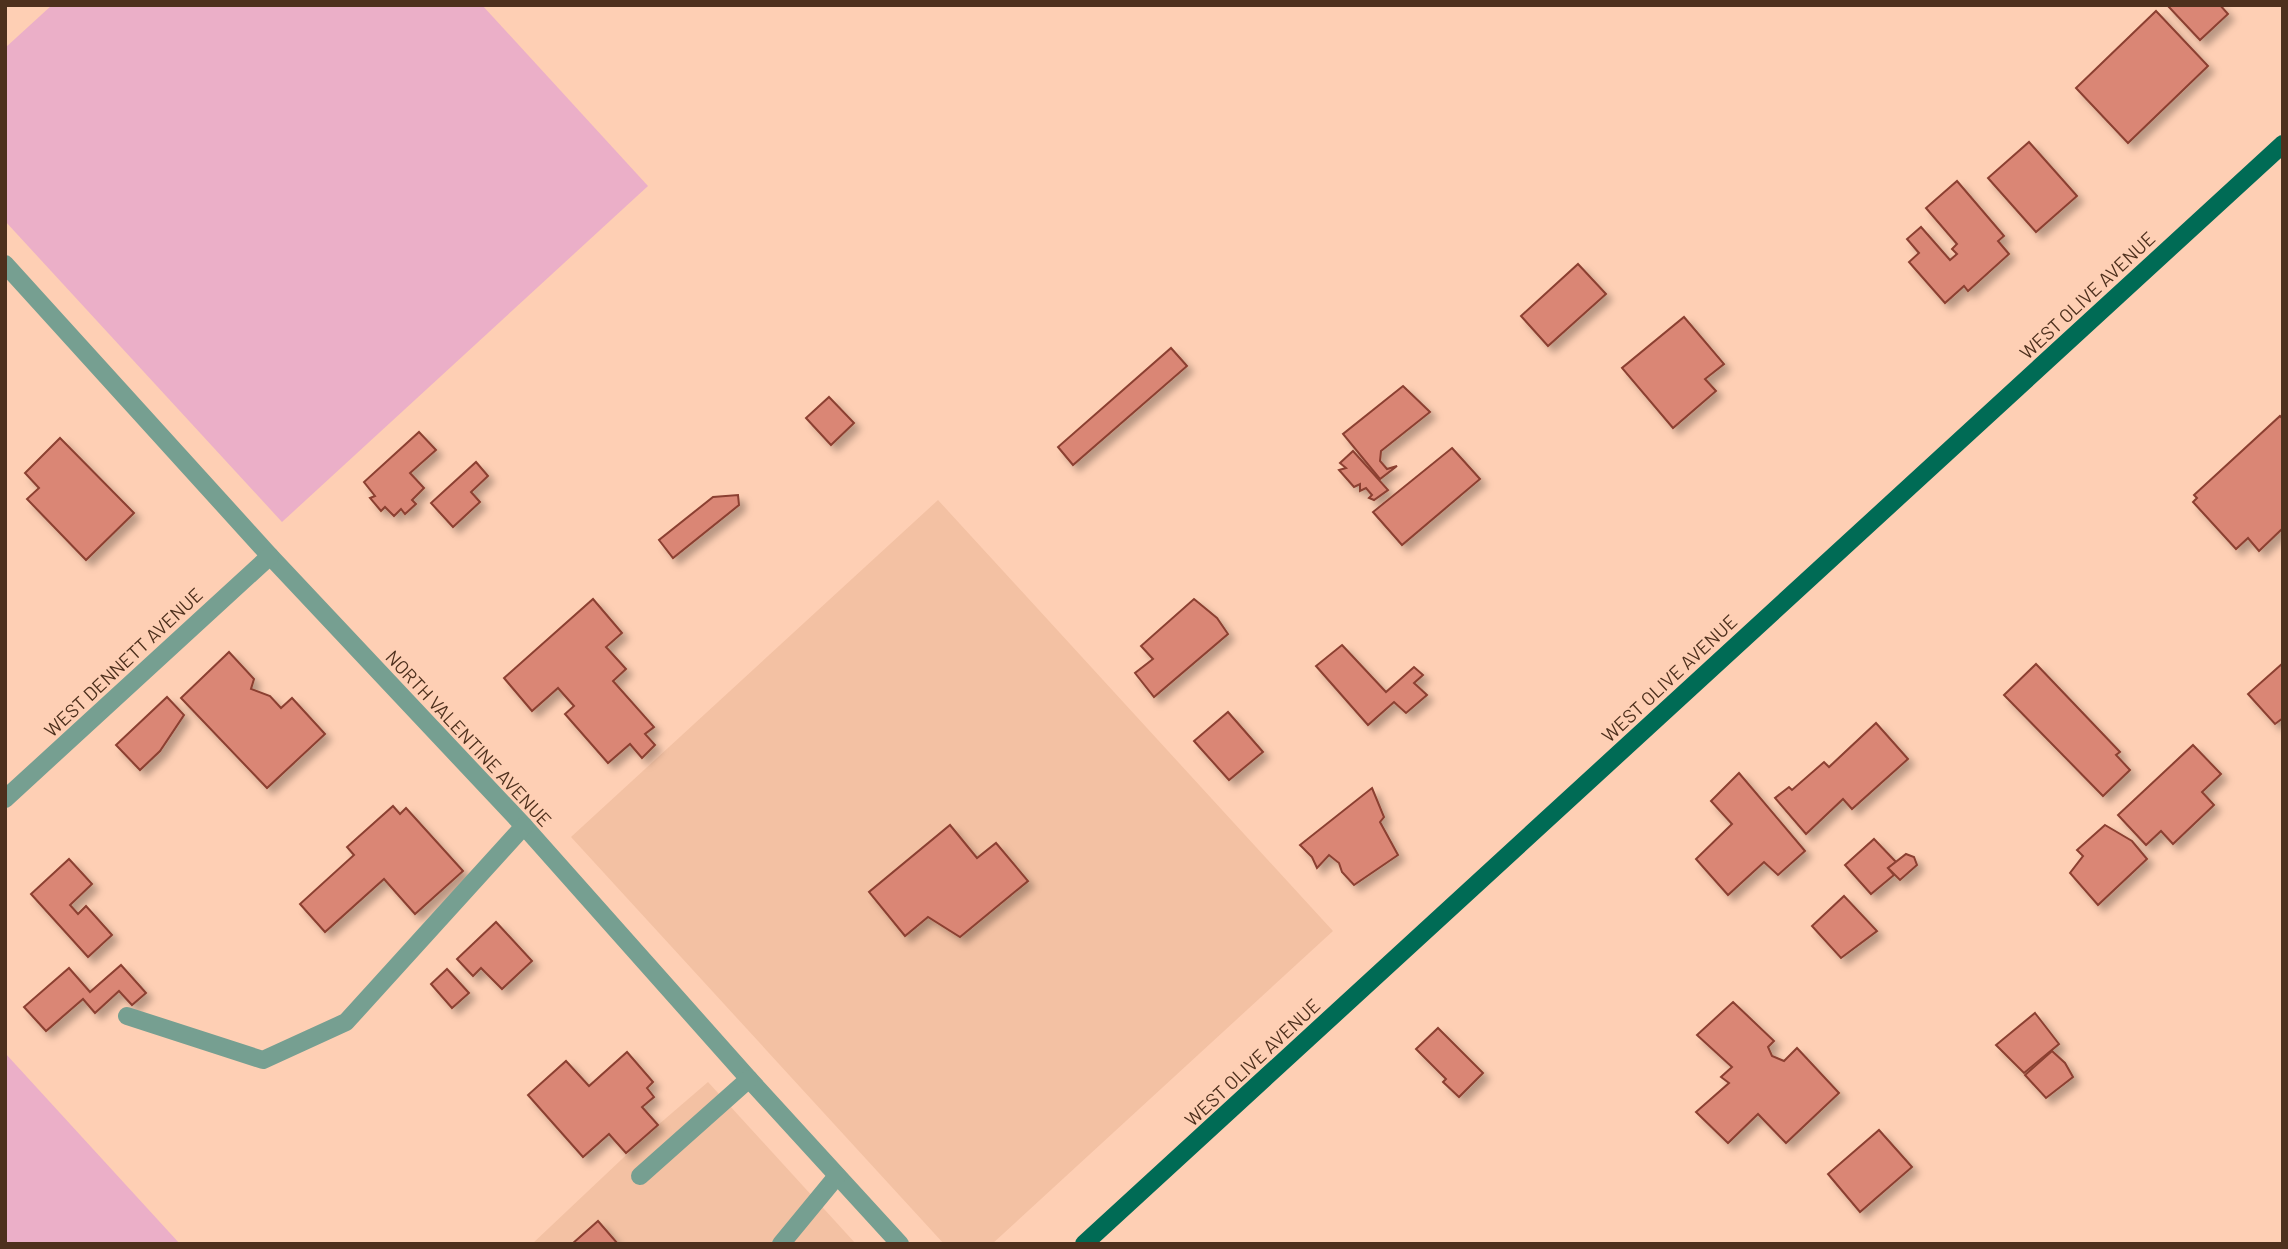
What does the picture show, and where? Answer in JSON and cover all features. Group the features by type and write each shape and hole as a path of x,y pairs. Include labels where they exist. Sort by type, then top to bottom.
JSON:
{"main road":[{"name":"WEST OLIVE AVENUE","path":"1084,1244 2283,144"}],"street":[{"name":"NORTH VALENTINE AVENUE","path":"5,264 270,555 524,826 900,1244"},
{"name":"WEST DENNETT AVENUE","path":"5,799 270,555"},
{"path":"127,1016 263,1060 346,1022 524,826"},
{"path":"640,1177 749,1079"},
{"path":"781,1244 837,1176"}],"shaded area":[{"path":"52,5 482,5 648,186 282,522 5,221 5,48"},
{"path":"938,500 1333,931 992,1244 944,1244 571,837"},
{"path":"5,1053 180,1244 5,1244"},
{"path":"708,1082 856,1244 532,1244 658,1125"}],"building":[{"path":"2167,5 2220,5 2228,14 2200,40"},
{"path":"2156,11 2208,66 2128,143 2076,88"},
{"path":"2029,142 2077,196 2036,232 1988,178"},
{"path":"1957,181 2004,236 1998,241 2009,254 1968,291 1964,286 1945,303 1909,262 1919,253 1907,239 1921,227 1950,260 1957,254 1952,249 1957,244 1926,208"},
{"path":"1578,264 1606,294 1548,346 1521,316"},
{"path":"1684,317 1724,364 1705,379 1716,391 1673,428 1622,368"},
{"path":"1171,348 1187,366 1073,465 1058,447"},
{"path":"1403,386 1430,412 1381,451 1380,461 1387,469 1397,466 1380,479 1343,434"},
{"path":"829,397 854,423 831,445 806,418"},
{"path":"2280,416 2283,419 2283,528 2259,551 2248,538 2236,549 2193,502 2197,498 2194,495"},
{"path":"419,432 436,450 410,473 424,488 412,500 416,504 405,514 401,509 394,516 385,507 381,511 370,498 375,496 364,482"},
{"path":"60,438 134,513 86,560 27,499 39,488 25,473"},
{"path":"1452,448 1480,479 1402,545 1373,512"},
{"path":"1353,451 1388,490 1374,500 1369,498 1372,495 1366,488 1360,491 1360,484 1354,487 1339,470 1346,468 1340,463"},
{"path":"476,462 488,476 471,492 480,502 453,527 431,503"},
{"path":"738,495 739,505 673,558 659,540 713,497"},
{"path":"593,599 622,633 606,647 626,669 613,681 654,727 645,734 655,745 642,758 630,744 608,763 565,714 574,706 558,688 532,711 504,678"},
{"path":"1194,599 1217,618 1228,634 1154,697 1135,673 1153,659 1141,646"},
{"path":"1342,645 1386,692 1414,667 1423,675 1414,683 1427,695 1406,713 1394,702 1368,725 1316,666"},
{"path":"229,652 254,679 251,689 270,696 281,708 292,698 325,734 267,788 181,698"},
{"path":"2283,663 2283,718 2275,724 2248,694"},
{"path":"2036,664 2120,752 2116,755 2130,770 2103,796 2004,695"},
{"path":"167,697 184,715 160,751 140,770 116,745"},
{"path":"1228,712 1263,752 1229,780 1194,741"},
{"path":"1876,723 1908,759 1852,809 1843,799 1806,834 1775,798 1789,787 1792,790 1824,762 1829,767"},
{"path":"2193,745 2221,774 2202,792 2214,805 2173,844 2161,831 2146,845 2118,815"},
{"path":"1739,773 1805,851 1778,875 1764,862 1728,895 1696,859 1732,824 1711,801"},
{"path":"1372,788 1384,817 1380,822 1398,855 1354,885 1342,872 1339,863 1329,855 1317,868 1312,857 1300,845"},
{"path":"393,806 400,814 406,808 463,871 415,914 384,879 325,932 300,904 354,855 347,847"},
{"path":"950,825 977,858 996,843 1028,881 960,937 928,917 905,936 869,892"},
{"path":"2105,825 2132,841 2147,859 2098,905 2070,873 2083,856 2077,850"},
{"path":"1874,839 1896,862 1888,868 1894,875 1871,894 1845,865"},
{"path":"1906,854 1914,857 1917,865 1900,880 1888,868"},
{"path":"69,859 92,884 70,905 78,914 86,906 112,935 88,957 31,894"},
{"path":"1844,896 1877,931 1841,958 1812,926"},
{"path":"496,922 532,961 502,989 481,968 473,976 457,959"},
{"path":"121,965 146,993 132,1005 119,991 95,1013 83,999 46,1031 24,1007 69,968 90,992"},
{"path":"447,969 469,993 452,1008 431,984"},
{"path":"1733,1002 1774,1041 1768,1047 1772,1056 1784,1061 1797,1048 1839,1093 1786,1143 1758,1114 1728,1143 1696,1112 1729,1083 1721,1077 1732,1067 1697,1035"},
{"path":"2035,1013 2059,1044 2024,1073 1996,1045"},
{"path":"1438,1028 1483,1073 1459,1097 1443,1082 1446,1079 1416,1049"},
{"path":"2052,1051 2065,1063 2073,1077 2046,1098 2025,1075"},
{"path":"627,1052 653,1082 647,1088 654,1097 642,1107 658,1125 626,1153 609,1134 583,1157 528,1095 566,1061 589,1086"},
{"path":"1879,1130 1912,1167 1860,1212 1828,1174"},
{"path":"598,1221 618,1244 572,1244"}]}
